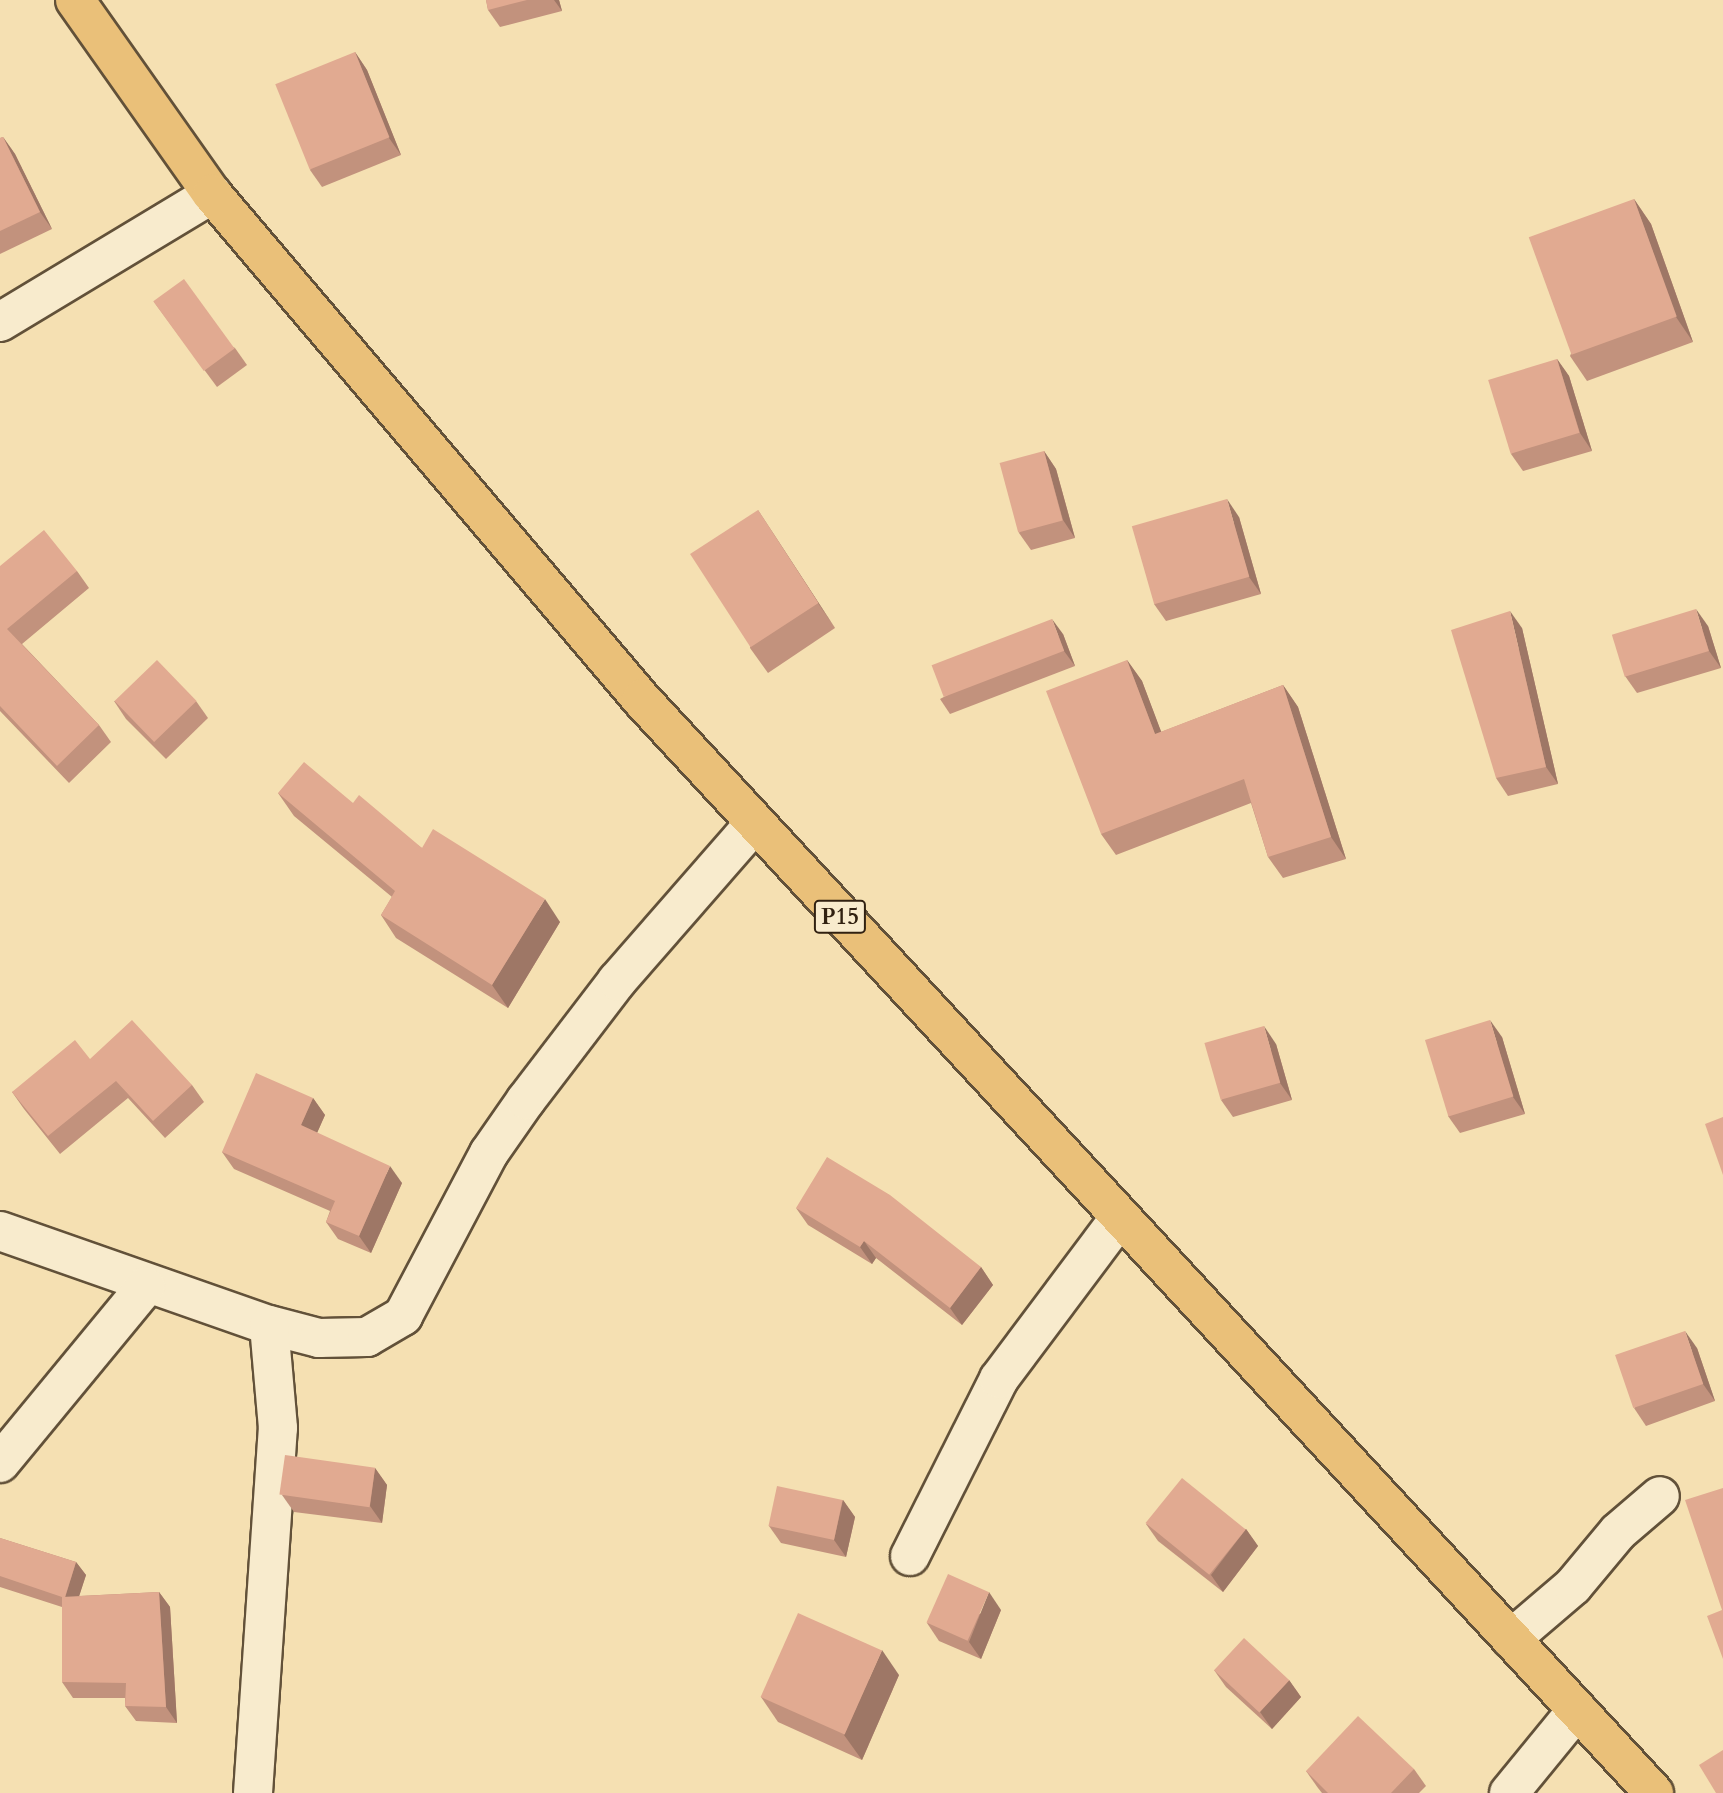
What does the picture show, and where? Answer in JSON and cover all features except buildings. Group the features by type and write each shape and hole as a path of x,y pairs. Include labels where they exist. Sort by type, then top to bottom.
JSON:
{"main road":[{"name":"P15","path":"75,0 212,194 538,582 754,824 1654,1793"}],"street":[{"path":"0,322 212,194"},
{"path":"0,1231 146,1286 269,1325 319,1338 367,1337 403,1316 489,1153 526,1100 617,981 754,824"},
{"path":"910,1556 999,1379 1120,1217"},
{"path":"0,1463 146,1286"},
{"path":"253,1793 278,1428 269,1325"},
{"path":"1511,1639 1573,1586 1618,1532 1660,1496"},
{"path":"1509,1793 1577,1710"}]}
